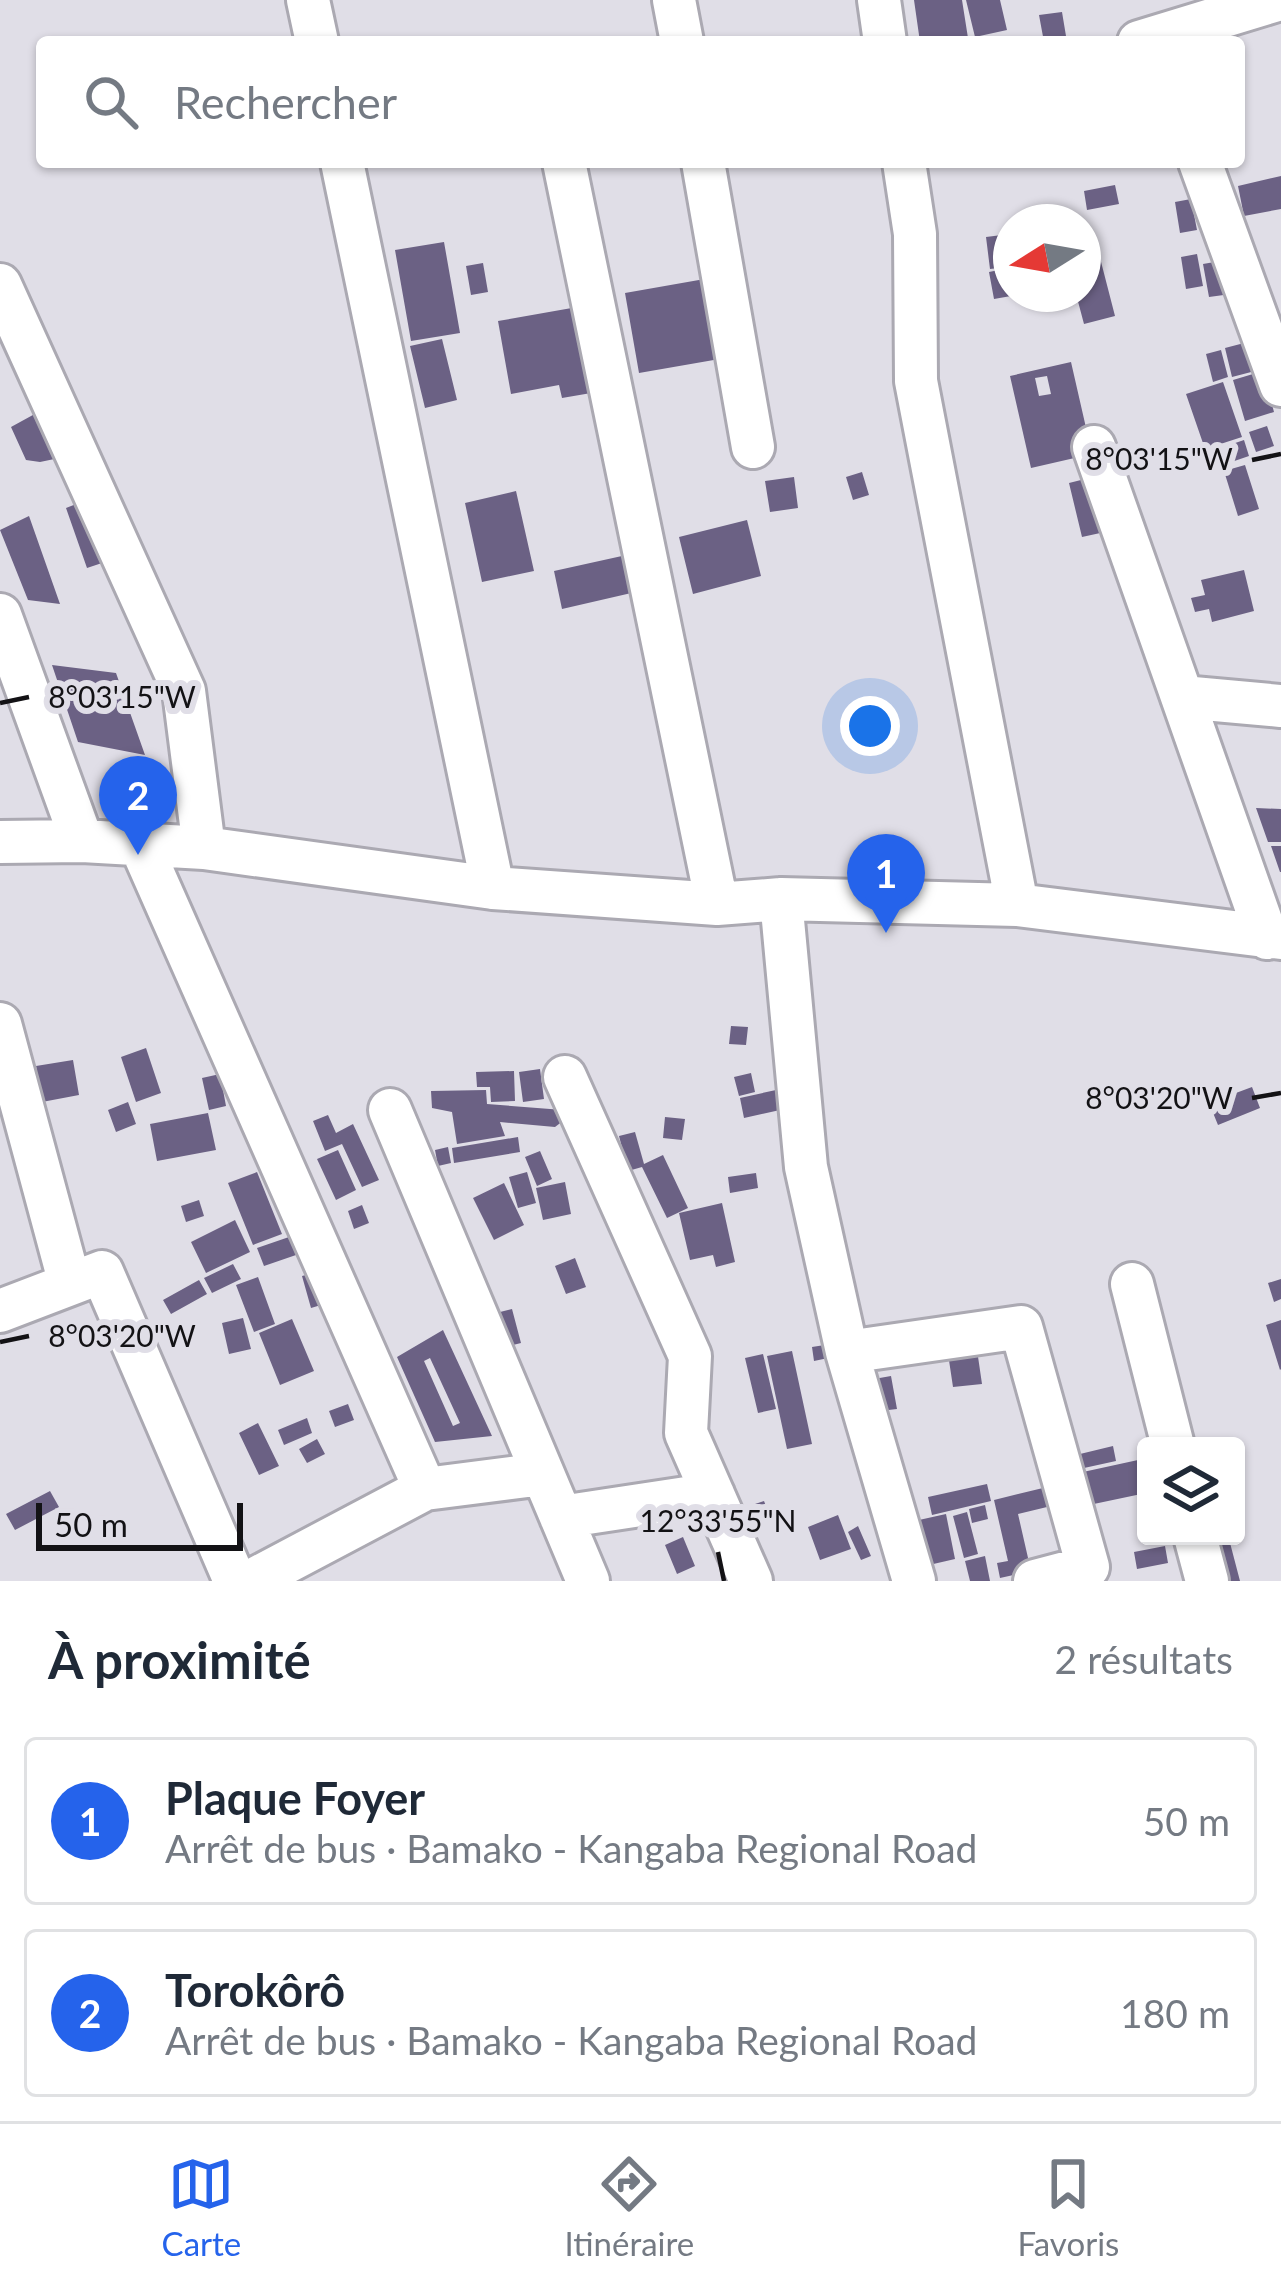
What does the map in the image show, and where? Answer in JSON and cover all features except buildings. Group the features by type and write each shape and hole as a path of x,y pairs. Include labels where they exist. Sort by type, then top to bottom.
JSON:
{"street":[{"path":"308,0 316,36"},
{"path":"674,0 681,36"},
{"path":"879,0 884,36"},
{"path":"1149,30 1276,0"},
{"path":"355,168 493,889"},
{"path":"565,168 717,904"},
{"path":"704,168 753,447"},
{"path":"905,168 914,234 916,381 1017,905"},
{"path":"1202,168 1281,385"},
{"path":"0,285 184,691 204,848"},
{"path":"0,842 204,848 493,889 717,904 781,899 1017,905 1274,938 1094,447"},
{"path":"0,615 82,841"},
{"path":"1182,697 1281,706"},
{"path":"140,844 424,1489"},
{"path":"781,899 806,1167 847,1352 914,1581"},
{"path":"0,1024 70,1284"},
{"path":"565,1077 690,1356 686,1433 751,1581"},
{"path":"390,1110 588,1581"},
{"path":"0,1311 102,1272 235,1581"},
{"path":"1132,1284 1171,1437"},
{"path":"847,1352 1021,1327 1088,1567 1035,1581"},
{"path":"251,1581 312,1567 424,1489 543,1474"},
{"path":"561,1516 713,1494"},
{"path":"1197,1545 1207,1581"}],"place":[{"name":"Torokôrô","path":"138,855"},
{"name":"Plaque Foyer","path":"886,933"}]}
